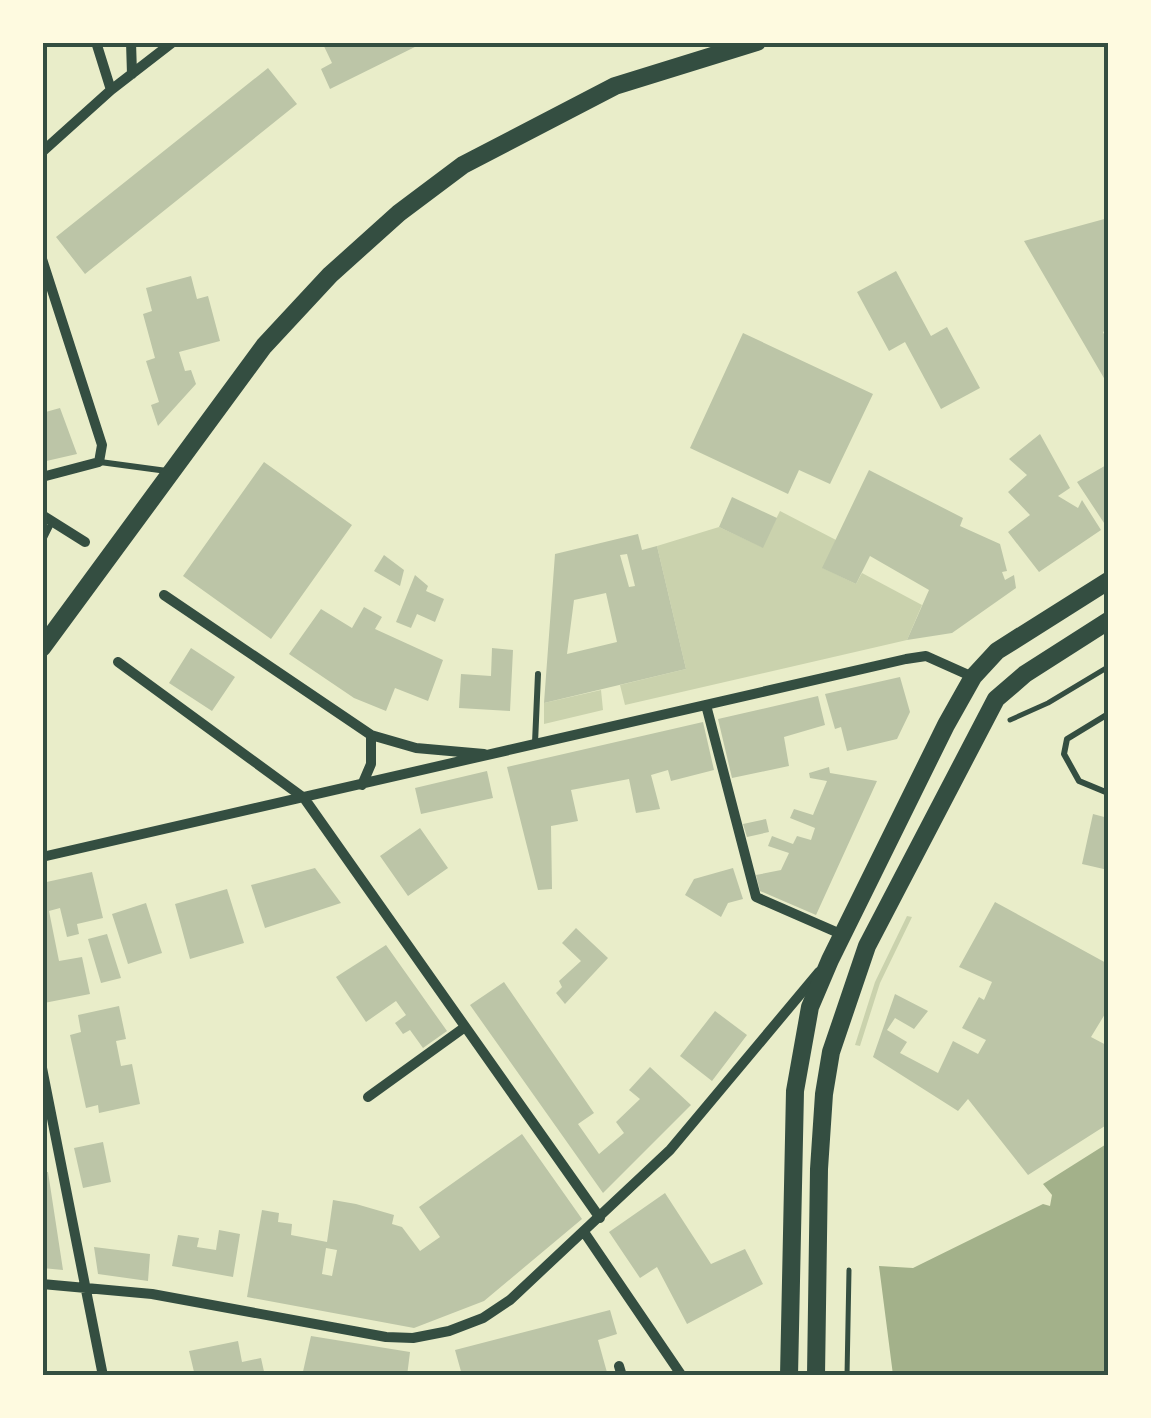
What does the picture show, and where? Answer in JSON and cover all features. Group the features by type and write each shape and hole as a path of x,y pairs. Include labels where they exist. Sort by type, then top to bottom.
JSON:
{"main road":[{"path":"45,644 264,346 330,275 399,213 462,165 615,86 757,42"},
{"path":"789,1376 794,1092 810,1007 946,725 973,678 998,651 1108,582"},
{"path":"816,1376 824,1094 831,1052 868,946 996,699 1108,621"}],"street":[{"path":"96,42 112,90"},
{"path":"131,42 132,74"},
{"path":"42,152 173,42"},
{"path":"42,259 102,445 98,462 42,477"},
{"path":"48,518 85,542"},
{"path":"164,595 371,735 416,748 495,754"},
{"path":"42,857 926,656 973,678"},
{"path":"118,662 304,798 600,1218"},
{"path":"706,705 756,897 843,935"},
{"path":"362,785 371,764 371,735"},
{"path":"42,1284 152,1294 386,1337 428,1336 483,1318 510,1300 670,1150 830,960"},
{"path":"368,1097 465,1027"},
{"path":"42,1068 102,1376"},
{"path":"584,1232 682,1376"}],"lane":[{"path":"98,462 171,471"},
{"path":"42,542 48,518"},
{"path":"535,746 538,674"},
{"path":"1108,714 1068,739 1064,754 1080,781 1108,793"}],"path":[{"path":"1004,724 1108,667"},
{"path":"847,1376 848,1270"}],"shaded area":[{"path":"780,511 836,540 823,568 856,584 862,573 922,605 907,640 625,705 620,685 686,669 657,546 719,527 762,547"},
{"path":"601,690 603,710 544,724 544,703"},
{"path":"907,916 912,917 880,983 860,1046 855,1045 875,982"},
{"path":"1108,1143 1108,1375 893,1375 879,1266 913,1268 1043,1204 1050,1206 1052,1195 1043,1184"}],"building":[{"path":"322,42 425,42 330,89 321,69 332,63"},
{"path":"268,68 297,104 85,274 56,237"},
{"path":"1108,218 1108,329 1103,332 1108,342 1108,385 1024,241"},
{"path":"896,271 931,336 947,327 980,388 941,409 905,342 889,351 857,292"},
{"path":"191,276 197,299 208,296 220,341 179,352 185,371 191,370 196,384 158,426 151,405 159,402 146,361 155,358 143,314 152,311 146,288"},
{"path":"743,333 873,394 830,484 799,470 788,494 690,448"},
{"path":"60,408 77,454 42,462 42,413"},
{"path":"1040,434 1070,488 1058,496 1078,508 1082,500 1101,530 1039,572 1008,532 1030,515 1008,492 1027,475 1009,459"},
{"path":"264,462 352,525 271,639 183,576"},
{"path":"1108,464 1108,529 1077,482"},
{"path":"869,470 963,518 960,526 1000,544 1007,571 1002,572 1005,580 1014,575 1016,588 952,633 907,640 929,590 870,556 856,584 822,568"},
{"path":"732,497 777,518 763,548 719,527"},
{"path":"638,534 642,550 657,546 686,669 544,703 555,554","holes":["627,554 635,586 629,587 620,555","606,593 617,642 567,654 574,600"]},
{"path":"384,555 404,570 400,586 374,571"},
{"path":"415,575 428,586 426,591 444,599 435,622 417,614 411,628 396,622"},
{"path":"364,607 382,617 375,629 443,660 428,701 395,688 386,711 354,698 289,654 321,609 352,628"},
{"path":"191,648 235,677 212,711 169,683"},
{"path":"492,648 513,650 510,711 459,708 461,674 491,676"},
{"path":"900,677 910,712 897,739 847,751 841,727 835,729 825,694"},
{"path":"818,696 825,725 784,737 789,766 732,778 718,719"},
{"path":"703,722 714,770 671,781 668,770 651,775 660,809 636,813 629,779 571,790 578,821 551,826 552,889 538,890 507,767"},
{"path":"829,767 830,773 877,781 816,915 760,891 756,875 781,870 789,853 768,846 772,836 793,844 797,836 811,840 815,828 790,818 794,809 813,815 827,781 810,778 809,773"},
{"path":"487,771 493,798 421,814 415,788"},
{"path":"1093,814 1108,818 1108,870 1082,864"},
{"path":"766,819 769,832 747,837 743,824"},
{"path":"420,828 448,868 408,896 380,856"},
{"path":"315,868 341,903 265,928 251,885"},
{"path":"733,868 743,899 728,903 721,917 685,895 694,879"},
{"path":"92,872 103,918 77,924 79,934 67,937 60,908 49,911 59,961 82,957 90,994 44,1003 42,883"},
{"path":"227,889 244,943 190,959 175,904"},
{"path":"995,902 1108,964 1108,1009 1091,1037 1108,1046 1108,1124 1028,1175 968,1099 958,1111 873,1057 895,994 928,1011 914,1029 895,1018 887,1030 907,1042 900,1053 938,1073 953,1041 978,1054 986,1040 962,1028 979,997 984,1000 992,982 959,967"},
{"path":"146,903 162,953 128,964 112,914"},
{"path":"576,928 608,958 565,1004 556,993 562,987 559,981 581,961 562,943"},
{"path":"107,934 121,978 101,983 88,939"},
{"path":"386,945 447,1031 423,1048 410,1030 403,1034 395,1023 406,1015 396,1001 366,1022 336,977"},
{"path":"504,982 594,1113 578,1124 599,1154 624,1133 616,1122 640,1099 629,1090 650,1067 691,1105 603,1193 470,1005"},
{"path":"119,1006 126,1039 116,1041 121,1066 132,1064 140,1104 99,1113 98,1105 86,1108 70,1035 81,1032 78,1015"},
{"path":"715,1011 747,1035 712,1081 680,1056"},
{"path":"522,1134 582,1219 484,1301 414,1328 247,1297 262,1210 279,1213 278,1222 292,1224 291,1235 327,1242 333,1200 356,1204 394,1215 392,1224 402,1227 420,1251 440,1237 419,1207","holes":["326,1248 337,1250 332,1276 322,1274"]},
{"path":"103,1142 111,1182 83,1188 74,1148"},
{"path":"42,1172 48,1172 63,1270 42,1268"},
{"path":"665,1193 711,1264 745,1249 763,1284 687,1324 657,1267 640,1278 609,1232"},
{"path":"219,1230 240,1234 233,1277 172,1266 178,1235 199,1238 197,1247 216,1250"},
{"path":"94,1247 150,1254 148,1281 98,1274"},
{"path":"610,1310 617,1334 598,1340 608,1376 462,1375 455,1350"},
{"path":"311,1336 410,1352 407,1376 302,1376"},
{"path":"238,1341 242,1362 261,1358 265,1376 195,1376 189,1351"}]}
